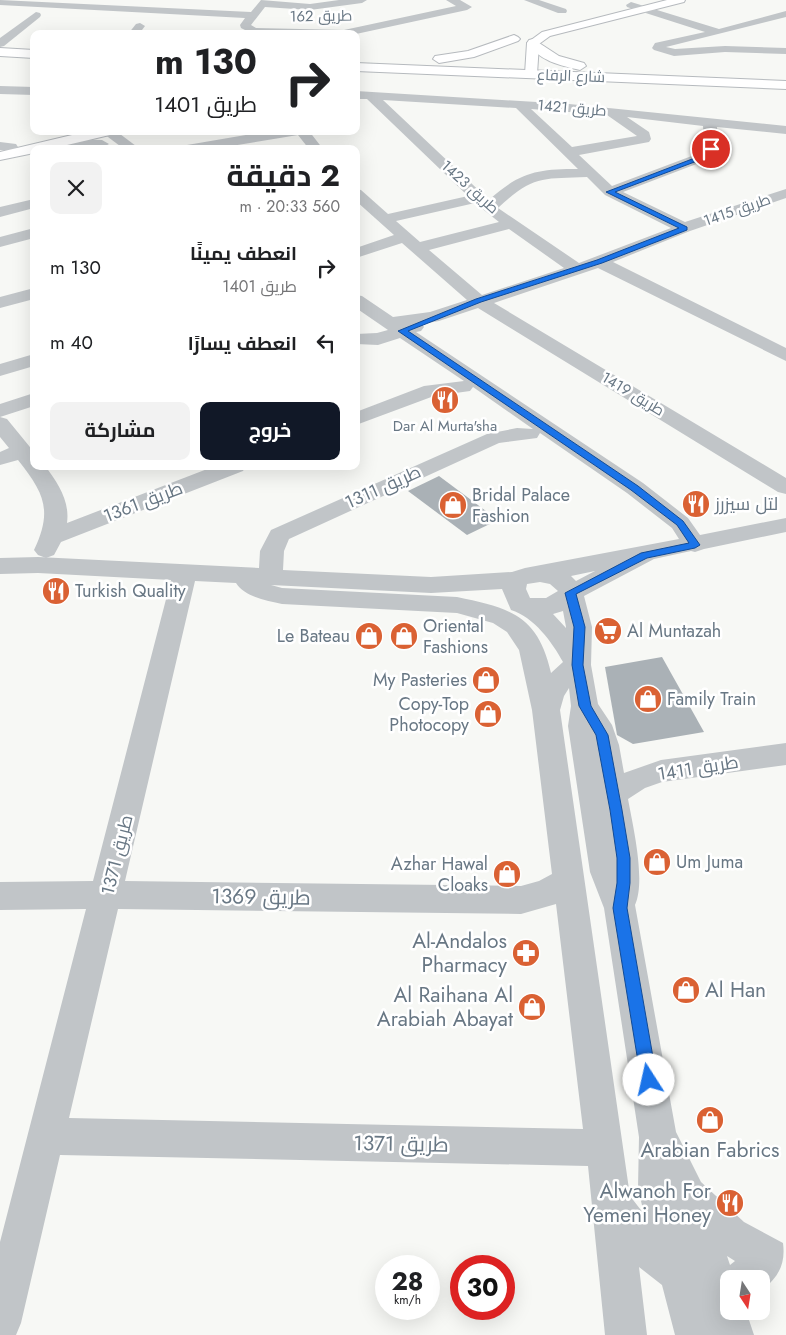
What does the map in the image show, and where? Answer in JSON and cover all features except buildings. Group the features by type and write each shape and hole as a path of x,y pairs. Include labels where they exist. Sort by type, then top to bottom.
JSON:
{"main road":[{"path":"404,61 518,50 631,4 680,0"},
{"path":"533,43 546,34 648,4"},
{"path":"533,43 542,54 552,60 594,69"},
{"path":"531,70 533,43"},
{"name":"شارع الرفاع","path":"360,60 404,61 518,50"},
{"name":"شارع الرفاع","path":"360,67 518,50"},
{"name":"شارع الرفاع","path":"518,50 531,70"},
{"path":"0,52 30,54"},
{"path":"0,61 30,62"},
{"name":"شارع الرفاع","path":"531,70 594,69 786,77"},
{"name":"شارع الرفاع","path":"531,70 786,85"},
{"path":"50,145 100,136"},
{"path":"42,145 100,136"},
{"path":"4,151 30,147"},
{"path":"4,151 30,148"}],"street":[{"path":"169,11 181,0"},
{"path":"8,1 93,3 169,11 252,15 264,2 310,7 359,0"},
{"name":"طريق 162","path":"358,30 467,7 451,0"},
{"path":"529,0 562,11"},
{"path":"648,4 719,32"},
{"path":"786,14 719,32 659,45 658,48 674,53 715,50 786,51"},
{"path":"0,44 36,15"},
{"name":"طريق 162","path":"252,15 245,25 246,28 252,30"},
{"path":"761,20 774,29"},
{"path":"715,50 724,61"},
{"path":"0,90 30,91"},
{"name":"طريق 1421","path":"364,96 519,104 608,111 786,130"},
{"name":"طريق 1423","path":"364,96 484,203 577,269"},
{"path":"519,104 610,192 684,228"},
{"path":"570,152 644,139 644,135 608,111"},
{"path":"610,192 702,157 711,149 710,122"},
{"path":"211,145 272,135"},
{"path":"305,135 313,145"},
{"path":"100,136 129,141"},
{"path":"625,143 661,174"},
{"path":"384,219 484,203 529,179 544,176 591,173"},
{"name":"طريق 1415","path":"375,330 421,325 433,317 599,262 684,228 786,193"},
{"path":"360,197 450,278 479,301"},
{"path":"0,212 30,204"},
{"path":"417,248 513,223"},
{"path":"0,242 30,234"},
{"path":"360,252 405,237"},
{"path":"599,262 786,355"},
{"path":"0,303 30,294"},
{"name":"طريق 1419","path":"479,301 786,487"},
{"path":"360,306 375,330 634,503 664,530 686,546"},
{"path":"375,330 642,493 680,523 686,546"},
{"path":"0,370 30,361"},
{"path":"360,417 431,390 463,387"},
{"path":"0,411 30,401"},
{"path":"0,423 30,460"},
{"name":"طريق 1311","path":"271,576 272,551 279,535 494,438 530,434"},
{"path":"0,459 30,461"},
{"path":"38,470 50,485 56,509 52,537 38,565"},
{"name":"طريق 1361","path":"52,537 225,470"},
{"path":"0,566 38,565 431,585 516,580 525,576 644,555 786,525"},
{"path":"431,585 525,606 544,608 564,601 571,593 644,555"},
{"name":"طريق 1371","path":"0,1323 185,573"},
{"path":"540,574 556,576 567,584 579,627 578,665 585,706 582,726 604,769 606,872 620,908 658,1137 656,1188 678,1272"},
{"path":"241,575 250,585 265,592 282,596 456,605 473,608 507,619 520,628 529,640 534,653 546,710 605,1148 626,1335"},
{"path":"516,580 514,589 525,606 558,633 578,665"},
{"path":"546,710 548,696 555,684 578,665"},
{"name":"طريق 1411","path":"604,769 635,780 661,771 786,754"},
{"path":"604,769 630,762 661,771"},
{"name":"طريق 1369","path":"0,896 107,895 521,900 547,893 569,880"},
{"name":"طريق 1369","path":"521,900 551,911 576,930"},
{"name":"طريق 1371","path":"47,1136 605,1148"},
{"path":"658,1137 686,1193 721,1324"},
{"path":"686,1193 705,1214 730,1236 767,1264"},
{"path":"612,1205 632,1232 653,1254 678,1272 721,1324"}],"place":[{"name":"Dar Al Murta'sha","path":"445,400"},
{"name":"لتل سيزرز","path":"696,504"},
{"name":"Bridal Palace Fashion","path":"453,505"},
{"name":"Turkish Quality","path":"56,591"},
{"name":"Al Muntazah","path":"608,631"},
{"name":"Le Bateau","path":"369,636"},
{"name":"Oriental Fashions","path":"404,636"},
{"name":"My Pasteries","path":"486,680"},
{"name":"Family Train","path":"648,699"},
{"name":"Copy-Top Photocopy","path":"488,714"},
{"name":"Um Juma","path":"657,862"},
{"name":"Azhar Hawal Cloaks","path":"507,874"},
{"name":"Al-Andalos Pharmacy","path":"526,953"},
{"name":"Al Han","path":"686,990"},
{"name":"Al Raihana Al Arabiah Abayat","path":"532,1007"},
{"name":"Arabian Fabrics","path":"710,1120"},
{"name":"Alwanoh For Yemeni Honey","path":"730,1203"}],"route":[{"path":"649,1080 620,908 624,858 602,735 598,725 585,706 578,665 579,627 571,593 644,555 695,545 688,532 671,514 402,331 421,325 433,317 599,262 684,228 610,192 702,157 711,149"}]}
